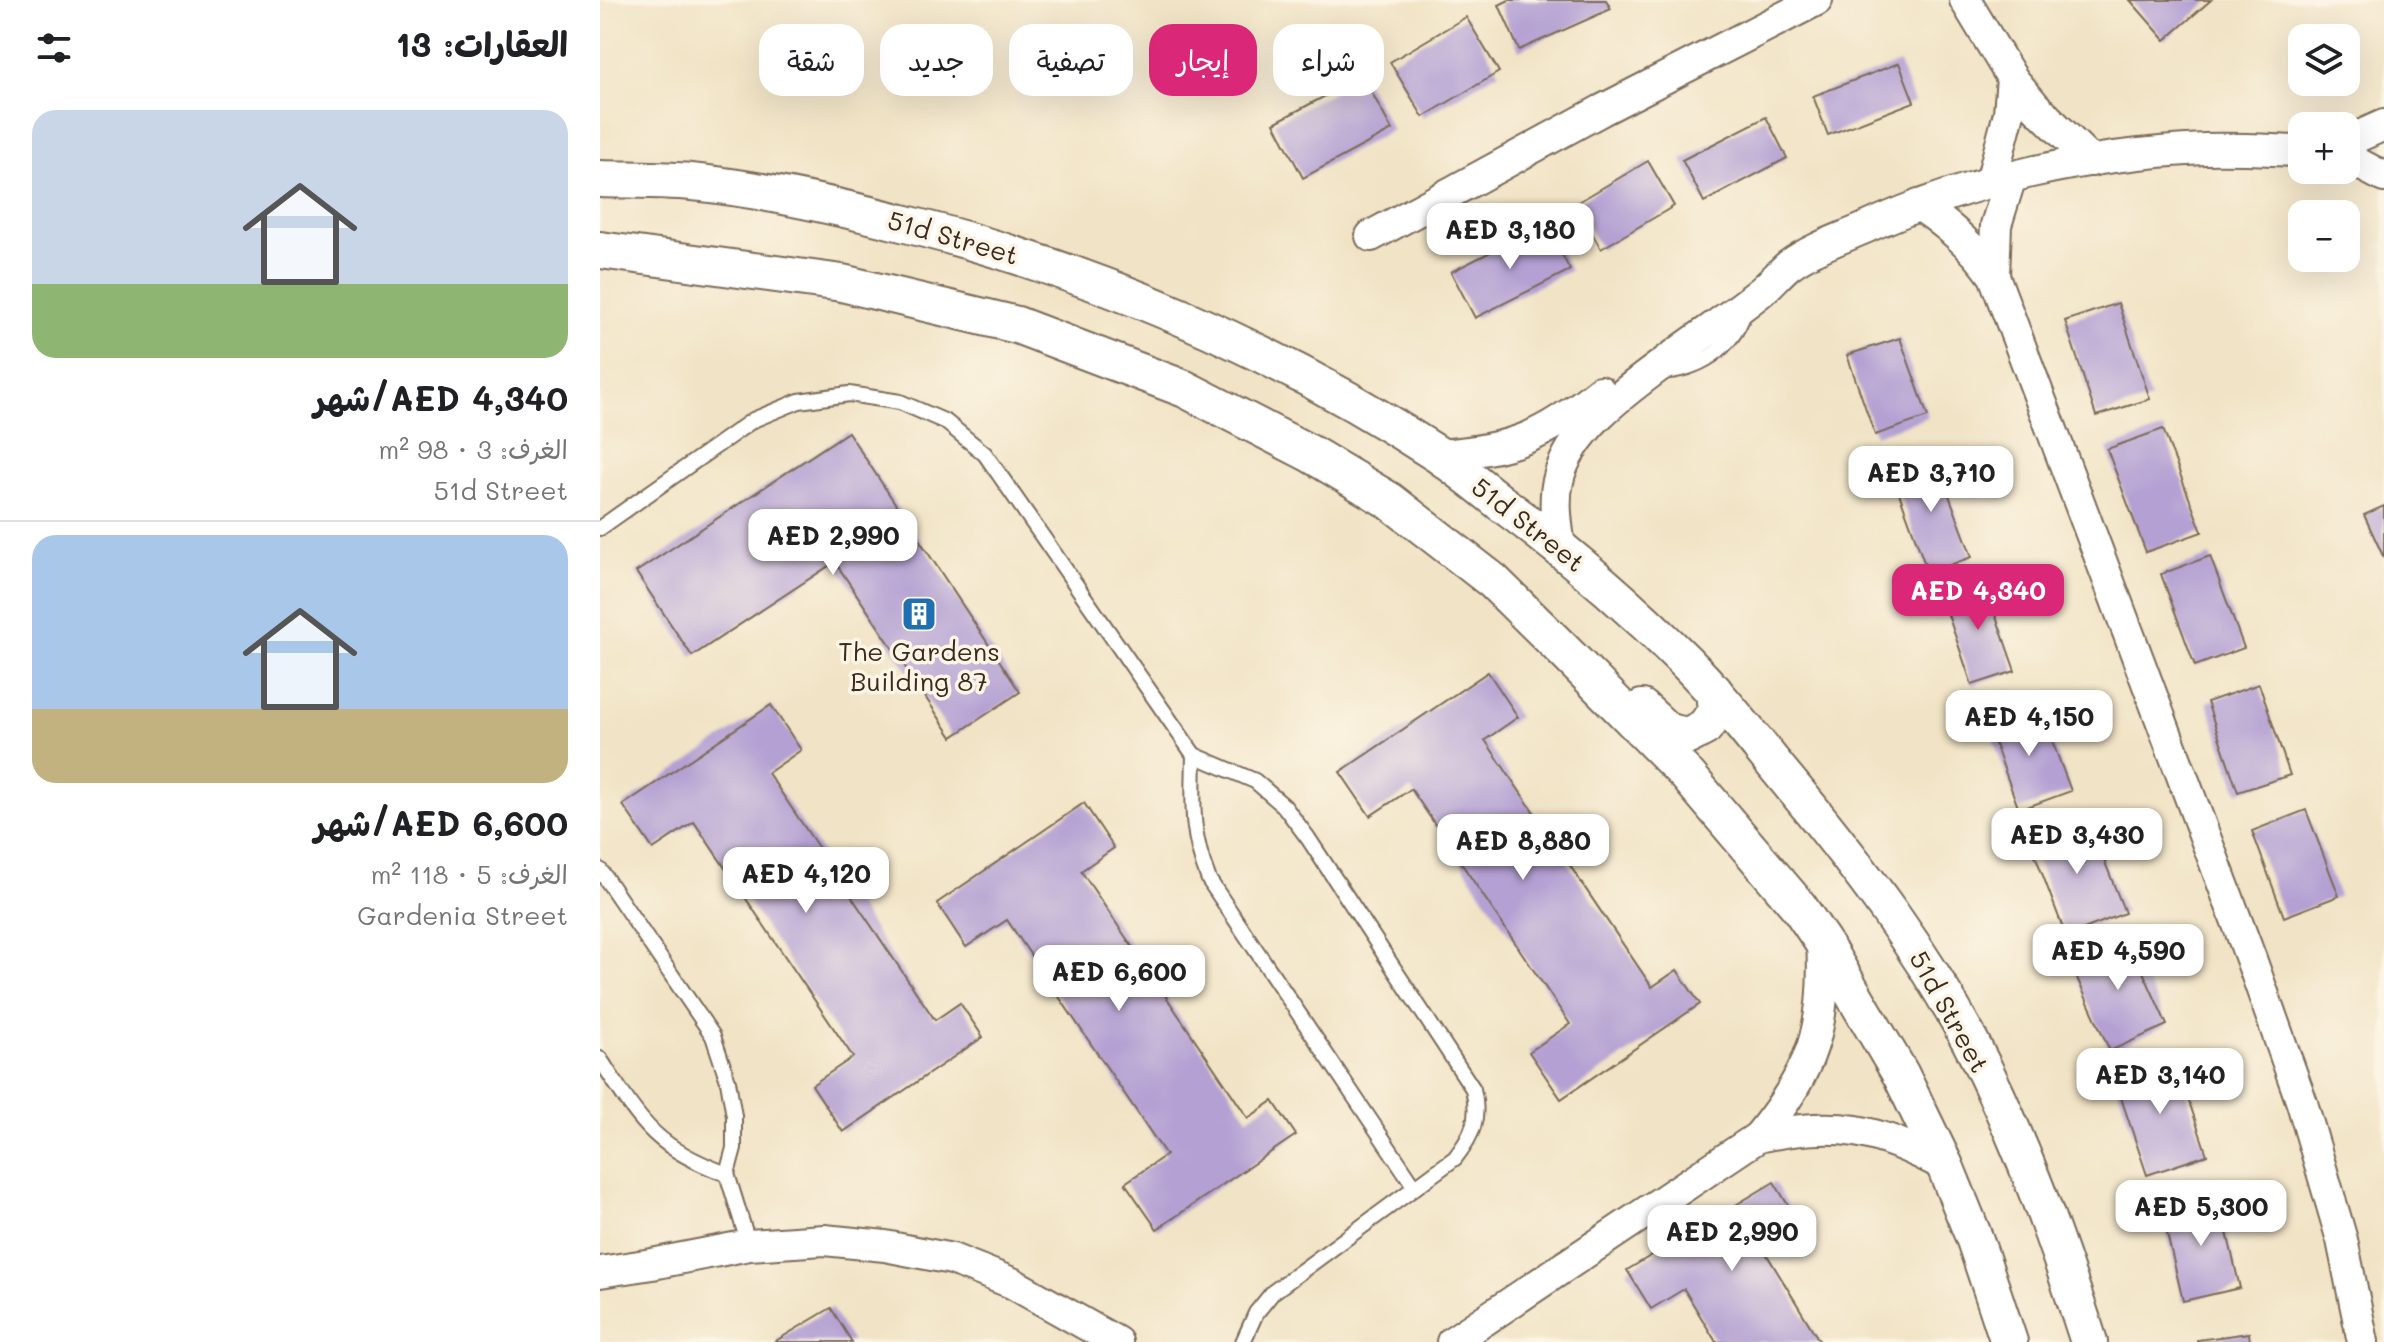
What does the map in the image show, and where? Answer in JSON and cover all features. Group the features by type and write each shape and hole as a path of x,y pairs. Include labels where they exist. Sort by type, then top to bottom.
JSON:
{"street":[{"path":"1371,236 1602,110 1817,0"},
{"path":"1965,0 2012,78 2036,107 2091,161"},
{"path":"1994,276 1996,225 2012,78"},
{"path":"2360,136 2384,125"},
{"path":"1560,547 1556,511 1558,481 1568,453 1585,428 1651,373 1748,301 1789,265 1846,236 1919,205 2001,180 2091,161 2205,149 2288,151"},
{"path":"2360,164 2384,177"},
{"name":"51d Street","path":"600,179 700,183 829,204 980,243 1103,285 1223,335 1333,392 1439,455 1560,547 1655,631 1714,691 1857,866 1901,926 1970,1041 2045,1211 2089,1342"},
{"path":"1919,205 1961,237 1994,276 2302,1103 2342,1240 2363,1342"},
{"path":"600,250 842,283 1017,325 1185,389 1311,454 1390,501 1493,581 1561,648 1688,776 1799,907 1901,1075 1945,1166 1975,1240 2009,1342"},
{"path":"1439,455 1505,447 1534,436 1580,407 1687,320 1751,277 1773,267 1789,265"},
{"path":"1561,648 1602,670 1668,732 1688,736 1705,727 1716,711 1714,691"},
{"path":"1457,1341 1758,1137 1785,1104 1805,1069 1818,1029 1824,985 1822,941"},
{"path":"1758,1137 1792,1129 1827,1127 1861,1131 1905,1144 1945,1166"},
{"path":"600,1272 749,1245 824,1240 885,1246 952,1259 1012,1283 1117,1342"}],"lane":[{"path":"600,528 753,420 799,401 849,394 900,402 946,422 985,454 1194,755 1255,781 1284,806 1473,1089 1477,1105 1476,1123 1468,1141 1455,1158 1273,1292 1256,1313 1243,1342"},
{"path":"1194,755 1196,848 1209,880 1415,1187"},
{"path":"600,870 713,1036 728,1081 734,1116 734,1148 727,1174 749,1245"},
{"path":"600,1059 640,1120 673,1150 727,1174"}],"building":[{"path":"1509,0 1606,0 1611,9 1519,50 1499,5"},
{"path":"2130,0 2211,0 2165,40"},
{"path":"1466,17 1499,72 1423,117 1390,62"},
{"path":"1899,63 1914,102 1828,135 1813,96"},
{"path":"1325,96 1374,96 1392,130 1303,178 1274,123"},
{"path":"1766,117 1787,158 1704,202 1682,160"},
{"path":"1648,161 1674,206 1601,249 1575,204"},
{"path":"1546,224 1570,270 1475,318 1451,272"},
{"path":"2118,303 2150,399 2096,416 2065,321"},
{"path":"1900,338 1928,417 1875,435 1847,355"},
{"path":"2163,429 2202,532 2146,552 2107,449"},
{"name":"The Gardens Building 87","path":"848,432 1020,692 952,737 835,562 692,656 636,572"},
{"path":"1934,455 1972,557 1928,573 1891,471"},
{"path":"2384,506 2384,558 2364,515"},
{"path":"2210,556 2244,648 2195,666 2161,574"},
{"path":"1983,579 2015,671 1972,685 1941,594"},
{"path":"1488,672 1518,717 1485,740 1652,987 1677,970 1700,1004 1561,1099 1529,1052 1570,1024 1411,789 1370,816 1340,772"},
{"path":"2259,684 2290,775 2238,792 2207,702"},
{"path":"771,705 801,750 768,773 935,1020 960,1003 983,1037 843,1132 812,1085 853,1057 694,822 653,849 623,805"},
{"path":"2039,706 2071,791 2019,810 1988,725"},
{"path":"1084,803 1114,848 1081,871 1248,1118 1273,1101 1296,1135 1157,1229 1125,1183 1166,1155 1007,920 966,947 937,903"},
{"path":"2306,810 2339,896 2284,917 2252,831"},
{"path":"2087,817 2125,913 2066,936 2029,839"},
{"path":"2125,932 2167,1025 2110,1051 2068,958"},
{"path":"2174,1057 2207,1155 2147,1175 2114,1077"},
{"path":"1774,1182 1802,1228 1764,1250 1820,1342 1716,1342 1684,1289 1651,1309 1627,1270"},
{"path":"2218,1194 2240,1288 2183,1301 2161,1208"},
{"path":"831,1308 852,1342 774,1342"},
{"path":"2249,1333 2250,1342 2197,1342 2197,1340"}],"place":[{"name":"The Gardens Building 87","path":"919,614"}]}
